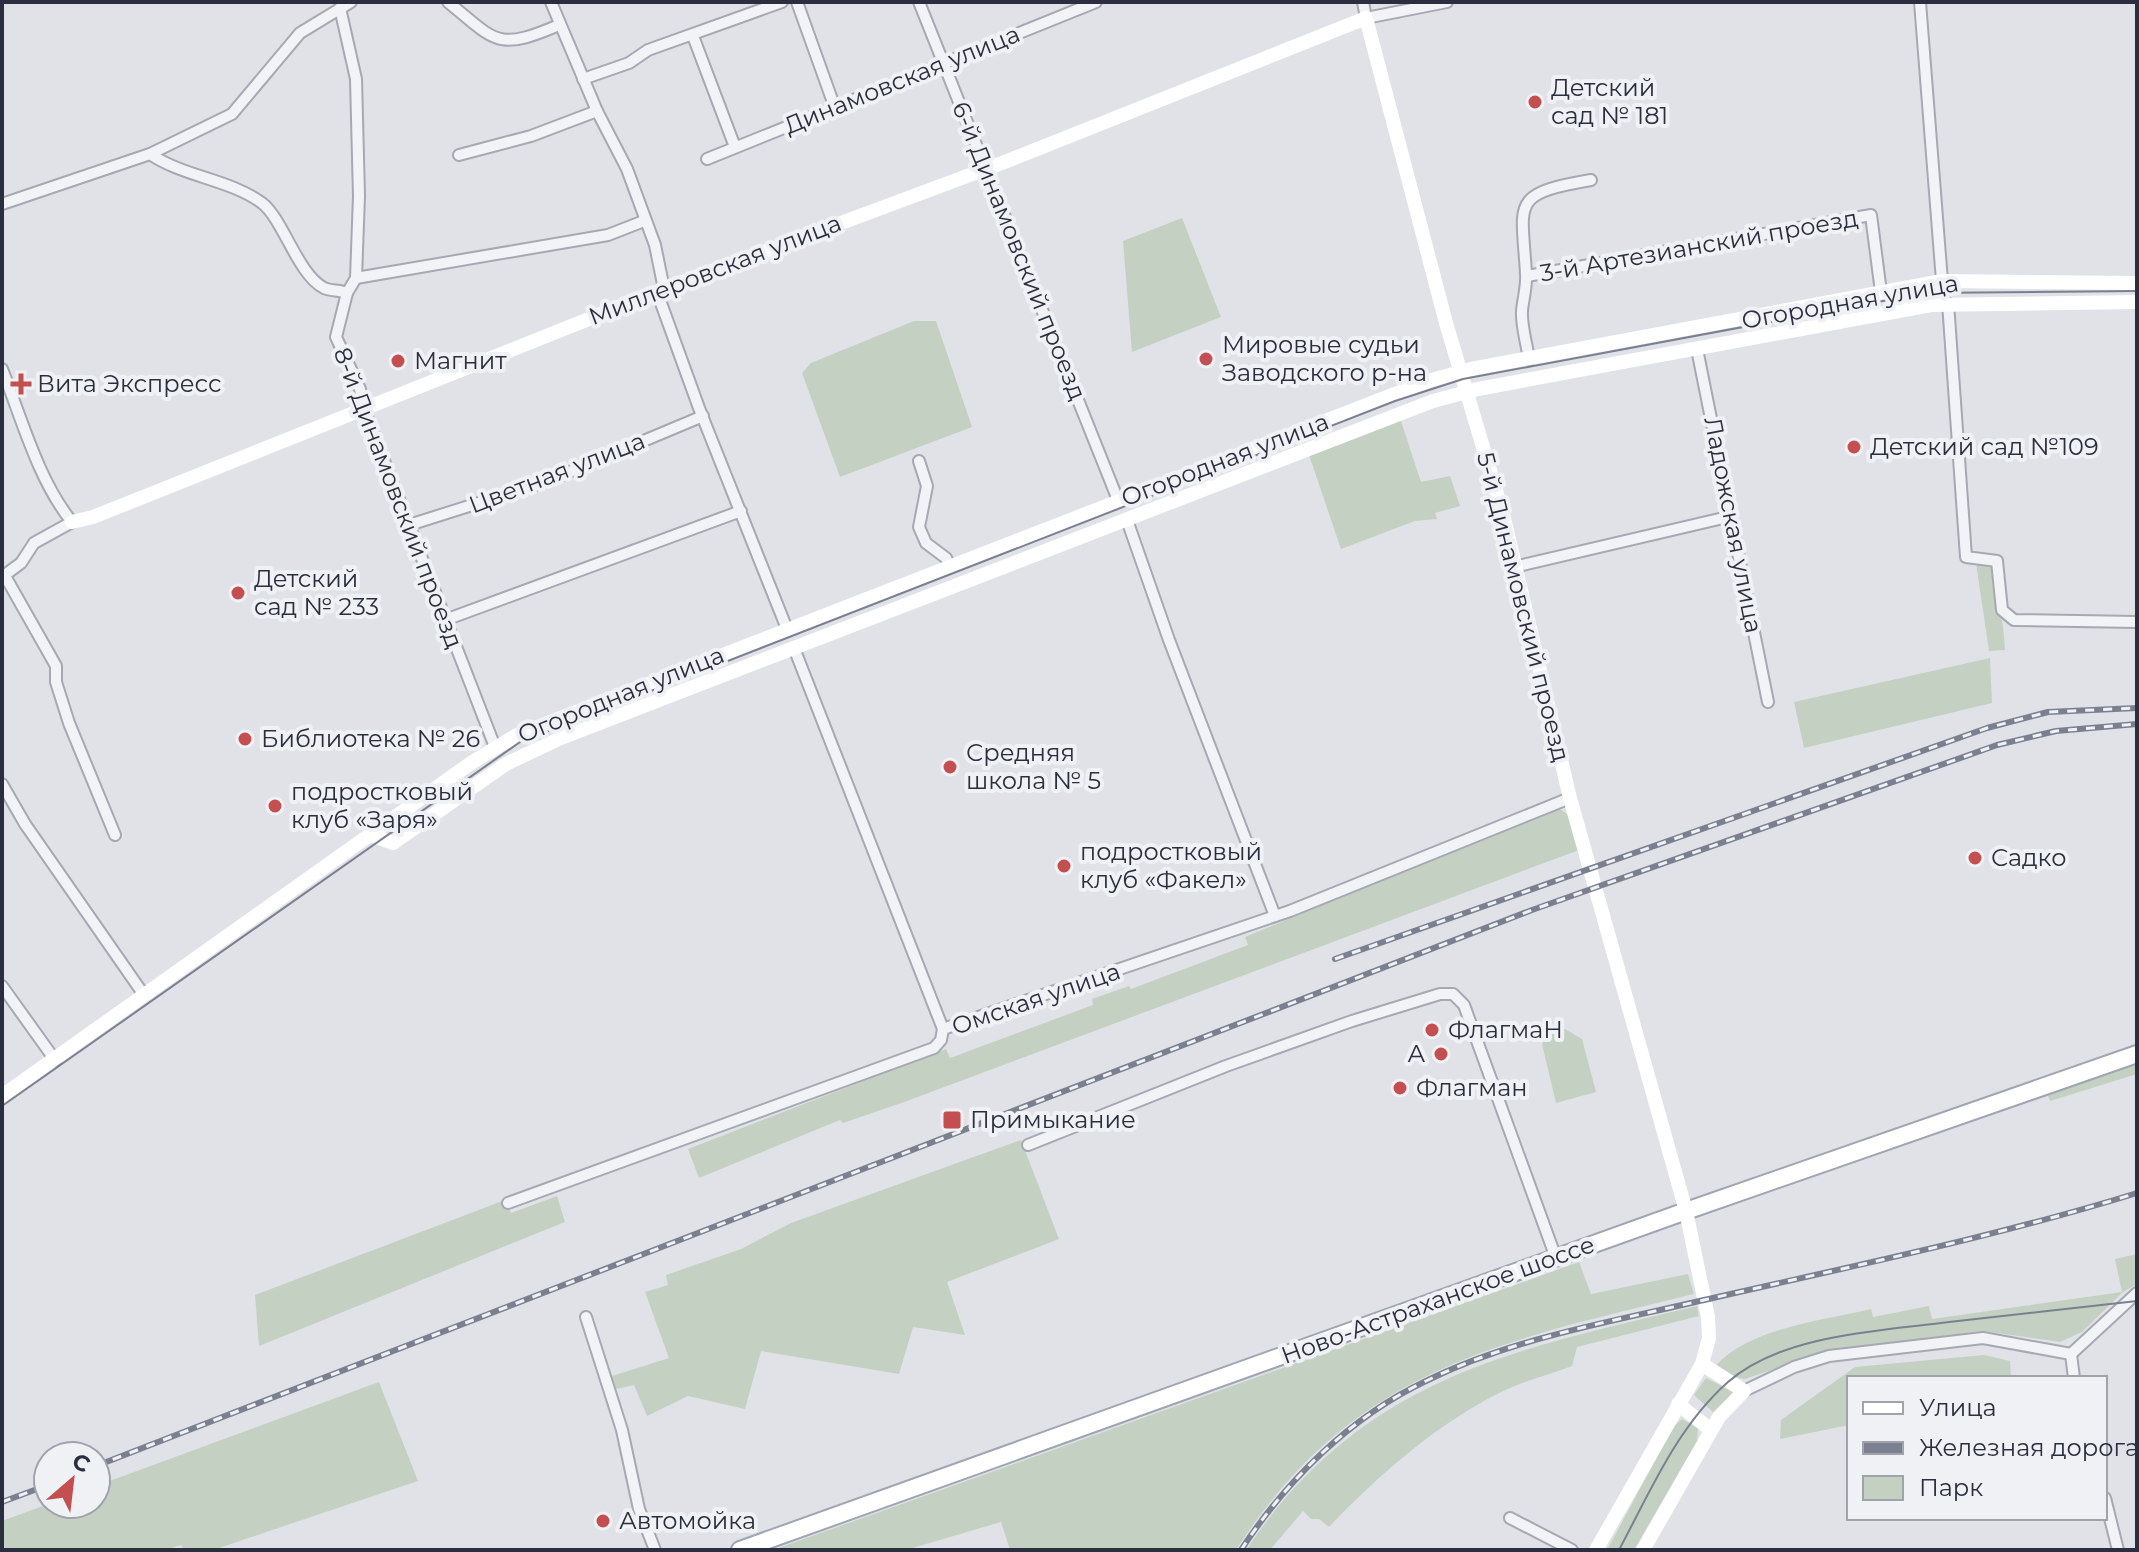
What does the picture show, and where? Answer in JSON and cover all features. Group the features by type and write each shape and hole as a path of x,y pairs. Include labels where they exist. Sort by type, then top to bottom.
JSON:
{"main road":[{"name":"Ново-Астраханское шоссе","path":"740,1550 1686,1211 2137,1054"}],"street":[{"path":"2,204 150,154 240,108 288,44 351,2"},
{"path":"448,2 483,34 497,40 510,42 559,25"},
{"path":"551,2 597,111 627,169 655,245 661,290 703,416 787,629"},
{"path":"583,79 629,63 648,50 782,2"},
{"path":"797,2 835,108"},
{"name":"6-й Динамовский проезд","path":"919,2 1118,500"},
{"name":"Динамовская улица","path":"707,159 1096,2"},
{"name":"5-й Динамовский проезд","path":"1363,2 1514,567 1570,798 1686,1211 1708,1317 1709,1338 1702,1364"},
{"name":"Миллеровская улица","path":"3,576 21,563 34,543 72,522 93,517 661,290 1366,18 1447,2"},
{"path":"1920,2 1942,281"},
{"path":"340,8 356,79 356,278 608,235 644,221"},
{"path":"693,36 735,147"},
{"path":"459,155 531,136 597,111"},
{"path":"150,154 183,173 231,188 264,204 299,260 323,288 347,293"},
{"path":"1529,360 1522,314 1527,276 1521,218 1530,200 1550,187 1591,180"},
{"name":"3-й Артезианский проезд","path":"1527,276 1871,215 1881,292"},
{"name":"8-й Динамовский проезд","path":"356,278 347,293 336,337 360,389 364,409 495,747"},
{"name":"Огородная улица","path":"2,1096 495,747 517,735 1118,500 1461,372 1942,281 2137,283"},
{"name":"Огородная улица","path":"371,835 393,843 525,754 1399,414 1467,392 1948,303 2137,302"},
{"path":"1948,303 1966,557 1997,561 2002,610 2006,617 2014,620 2137,622"},
{"name":"Ладожская улица","path":"1697,349 1768,702"},
{"path":"2,369 40,464 61,508 72,522"},
{"name":"Цветная улица","path":"409,525 548,481 703,416"},
{"path":"919,461 927,486 919,527 926,543 946,558 949,565"},
{"path":"445,620 741,511"},
{"path":"1514,567 1732,516"},
{"path":"1127,520 1169,640 1275,916"},
{"path":"3,576 56,666 56,682 69,723 115,835"},
{"path":"794,648 943,1029"},
{"path":"2,784 25,824 144,995"},
{"name":"Омская улица","path":"508,1203 934,1048 941,1040 943,1029 1275,916 1570,798"},
{"path":"2,986 55,1060"},
{"path":"1028,1145 1352,1021 1440,994 1453,994 1464,1005 1556,1258"},
{"path":"2071,1354 2137,1293"},
{"path":"586,1317 622,1430 639,1509 655,1550"},
{"path":"1643,1550 1711,1430 1744,1391 1794,1367 1829,1356 1983,1338 2071,1354"},
{"path":"2071,1354 2074,1376"},
{"path":"1596,1550 1702,1364 1744,1391"},
{"path":"1678,1404 1711,1430"},
{"path":"2107,1506 2118,1550"},
{"path":"1510,1518 1572,1550"}],"green space":[{"path":"1182,218 1221,317 1132,352 1123,241"},
{"path":"914,321 936,321 972,427 840,477 802,373 811,363"},
{"path":"1400,418 1421,482 1450,476 1460,506 1435,513 1437,519 1415,521 1341,549 1308,452"},
{"path":"1976,563 1992,563 2005,650 1989,651"},
{"path":"1990,658 1992,703 1804,748 1794,702"},
{"path":"1558,808 1569,815 1579,850 907,1101 843,1123 840,1120 699,1178 688,1149 946,1049 950,1058 1093,1005 1092,999 1129,986 1131,989 1248,945 1245,937"},
{"path":"1565,1029 1582,1039 1596,1092 1556,1103 1542,1044 1547,1035"},
{"path":"2137,1063 2137,1074 2050,1101 2047,1094"},
{"path":"1021,1140 1059,1239 947,1282 965,1335 913,1327 899,1374 761,1351 745,1409 688,1396 647,1416 634,1385 616,1389 612,1376 669,1358 645,1292 668,1285 666,1275 741,1249 791,1223"},
{"path":"557,1196 565,1222 259,1346 255,1295 505,1200 511,1213"},
{"path":"2137,1254 2137,1284 2123,1292 2082,1332 2060,1342 1983,1331 1827,1351 1745,1379 1729,1376 1716,1365 1731,1352 1768,1334 1871,1309 1873,1317 1929,1306 1932,1319 2122,1292 2115,1259"},
{"path":"1579,1262 1591,1294 1688,1274 1694,1294 1494,1348 1436,1372 1381,1402 1330,1440 1281,1489 1236,1550 1010,1550 1001,1522 906,1550 773,1550"},
{"path":"1697,1306 1699,1316 1577,1347 1572,1366 1497,1394 1451,1421 1387,1471 1329,1527 1319,1519 1311,1519 1303,1511 1270,1550 1246,1550 1291,1492 1339,1446 1390,1409 1444,1380 1502,1358 1563,1339"},
{"path":"1984,1355 2010,1361 2011,1376 1847,1376 1847,1425 1780,1439 1781,1420 1855,1367"},
{"path":"1706,1378 1734,1392 1713,1412 1694,1395"},
{"path":"379,1382 418,1481 213,1550 184,1550 181,1545 165,1550 2,1550 2,1521 32,1510 32,1520 112,1520 112,1480"},
{"path":"1682,1419 1698,1428 1697,1441 1634,1550 1607,1550 1674,1426"}],"tram line":[{"path":"2,1106 520,742 1395,401 1463,379 1926,293 2137,291"},
{"path":"1619,1550 1679,1440 1710,1400 1750,1366 1804,1344 1833,1337 2137,1301"}],"railway":[{"path":"1335,959 1987,728 2048,712 2137,708"},
{"path":"112,1460 1532,910 1997,745 2056,731 2137,724"},
{"path":"1241,1550 1299,1476 1346,1432 1398,1396 1459,1366 1562,1333 1976,1237 2137,1193"},
{"path":"2,1502 32,1491"}],"place":[{"name":"Детский сад № 181","path":"1535,102"},
{"name":"Мировые судьи Заводского р-на","path":"1206,359"},
{"name":"Магнит","path":"398,361"},
{"name":"Вита Экспресс","path":"21,384"},
{"name":"Детский сад №109","path":"1854,447"},
{"name":"Детский сад № 233","path":"238,593"},
{"name":"Библиотека № 26","path":"245,739"},
{"name":"Средняя школа № 5","path":"950,767"},
{"name":"подростковый клуб «Заря»","path":"275,806"},
{"name":"Садко","path":"1975,858"},
{"name":"подростковый клуб «Факел»","path":"1064,866"},
{"name":"ФлагмаН","path":"1432,1030"},
{"name":"A","path":"1441,1054"},
{"name":"Флагман","path":"1400,1088"},
{"name":"Примыкание","path":"952,1120"},
{"name":"Автомойка","path":"603,1521"}]}
